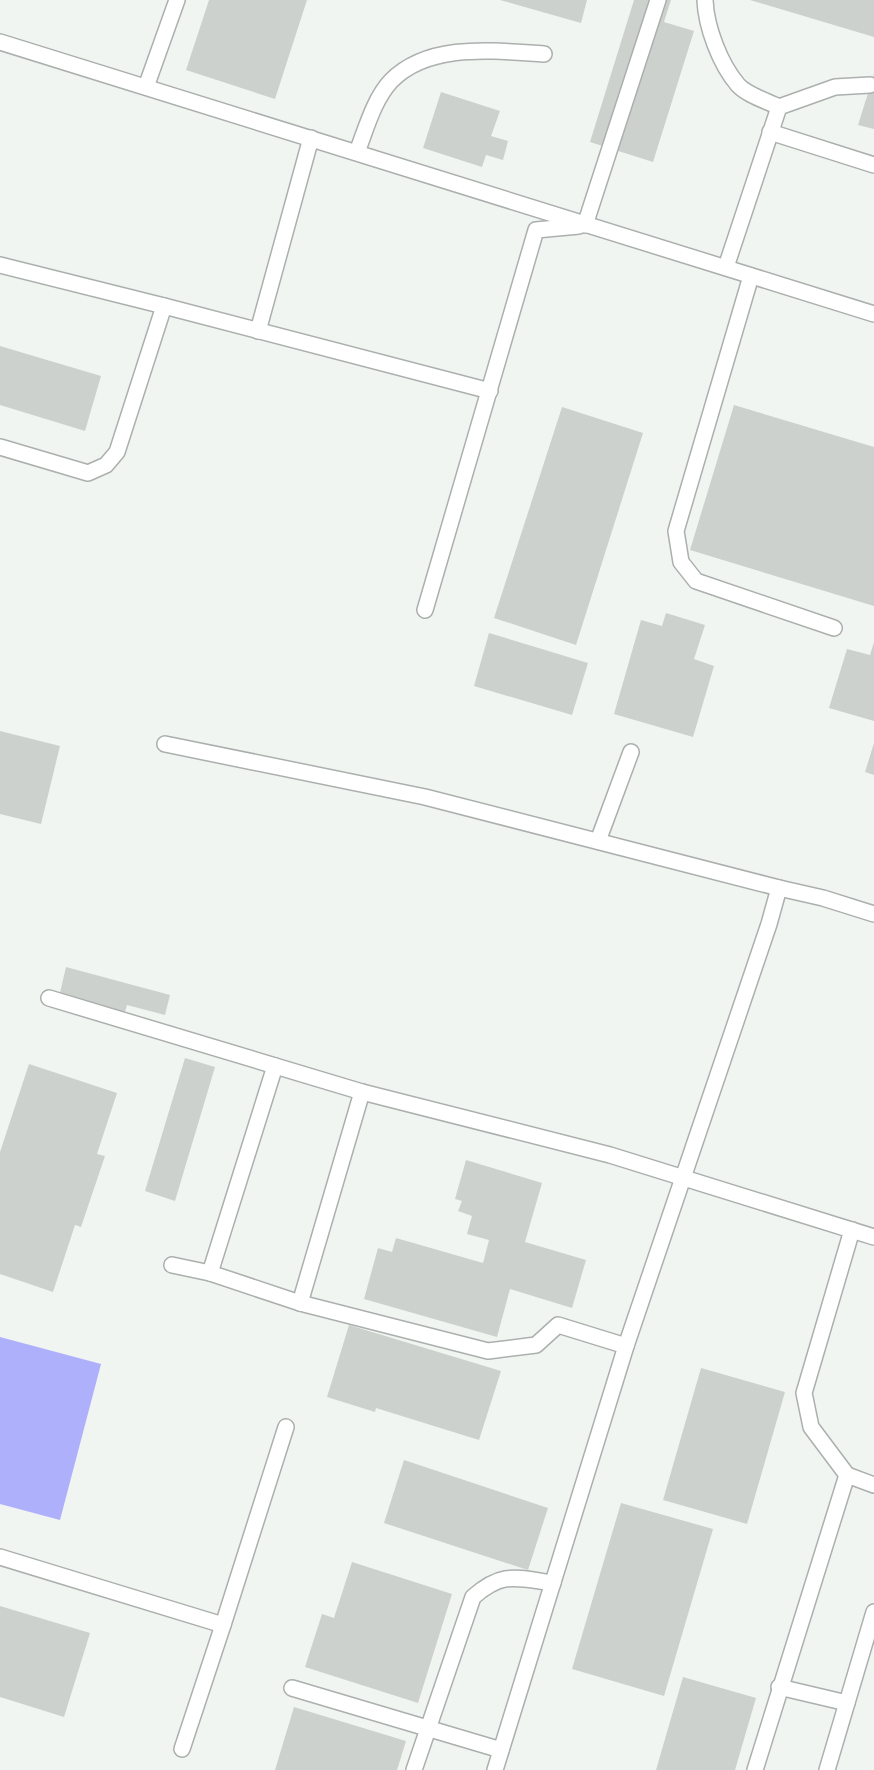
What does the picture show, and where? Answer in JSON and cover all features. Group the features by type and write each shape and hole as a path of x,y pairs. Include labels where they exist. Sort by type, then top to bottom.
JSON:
{"lane":[{"path":"146,87 177,0"},
{"path":"585,225 658,0"},
{"path":"705,0 706,17 723,61 739,86 779,107 835,87 870,85"},
{"path":"0,42 874,314"},
{"path":"357,152 381,96 391,81 415,62 473,49 544,54"},
{"path":"726,267 779,107"},
{"path":"770,132 874,165"},
{"path":"258,331 311,138"},
{"path":"425,610 536,230 585,225"},
{"path":"0,265 490,391"},
{"path":"752,276 676,531 680,562 696,581 834,628"},
{"path":"0,447 88,473 106,465 117,452 164,306"},
{"path":"165,744 425,797 823,898 874,914"},
{"path":"598,842 632,752"},
{"path":"495,1770 626,1346 769,924 779,888"},
{"path":"49,998 362,1092 600,1153 684,1177 874,1237"},
{"path":"210,1274 275,1066"},
{"path":"300,1302 362,1092"},
{"path":"852,1230 804,1393 811,1427 847,1475 874,1485"},
{"path":"172,1265 210,1274 300,1302 488,1351 536,1345 558,1325 626,1346"},
{"path":"182,1749 286,1427"},
{"path":"755,1770 779,1687 847,1475"},
{"path":"0,1558 223,1625"},
{"path":"414,1770 426,1729 473,1597 490,1582 513,1578 553,1583"},
{"path":"827,1770 874,1612"},
{"path":"779,1687 847,1703"},
{"path":"292,1688 501,1750"}],"water":[{"path":"0,1337 101,1364 60,1520 0,1504"}],"building":[{"path":"209,0 307,0 275,99 186,70"},
{"path":"500,0 587,0 581,23"},
{"path":"634,0 671,0 664,22 694,31 653,162 590,142"},
{"path":"750,0 874,0 874,37"},
{"path":"874,74 874,129 858,125"},
{"path":"441,92 500,111 491,136 508,141 503,160 486,155 482,167 423,148"},
{"path":"0,346 101,376 85,431 0,405"},
{"path":"734,405 874,447 874,606 690,550"},
{"path":"562,407 643,433 576,645 494,618"},
{"path":"666,613 705,625 694,659 714,666 693,737 614,714 641,620 662,626"},
{"path":"489,633 588,663 572,715 474,686"},
{"path":"874,642 874,721 829,708 847,649 870,655"},
{"path":"0,731 60,746 41,824 0,814"},
{"path":"874,743 874,775 865,772"},
{"path":"66,967 170,995 165,1015 127,1005 124,1015 59,997"},
{"path":"185,1058 215,1067 175,1201 145,1191"},
{"path":"29,1064 117,1093 97,1154 105,1156 81,1227 75,1225 53,1292 0,1274 0,1152"},
{"path":"466,1160 542,1183 525,1242 586,1260 572,1308 510,1289 497,1337 364,1299 378,1248 392,1252 396,1238 483,1263 489,1240 467,1234 472,1216 458,1211 462,1201 455,1199"},
{"path":"349,1325 501,1371 479,1440 376,1408 375,1412 327,1397"},
{"path":"701,1368 785,1392 747,1524 663,1500"},
{"path":"404,1460 548,1508 528,1570 384,1523"},
{"path":"621,1503 713,1529 664,1696 572,1669"},
{"path":"352,1562 452,1594 418,1703 305,1667 322,1614 334,1618"},
{"path":"0,1606 90,1633 64,1717 0,1697"},
{"path":"683,1677 756,1698 735,1770 656,1770"},
{"path":"294,1707 406,1741 397,1770 275,1770"}]}
